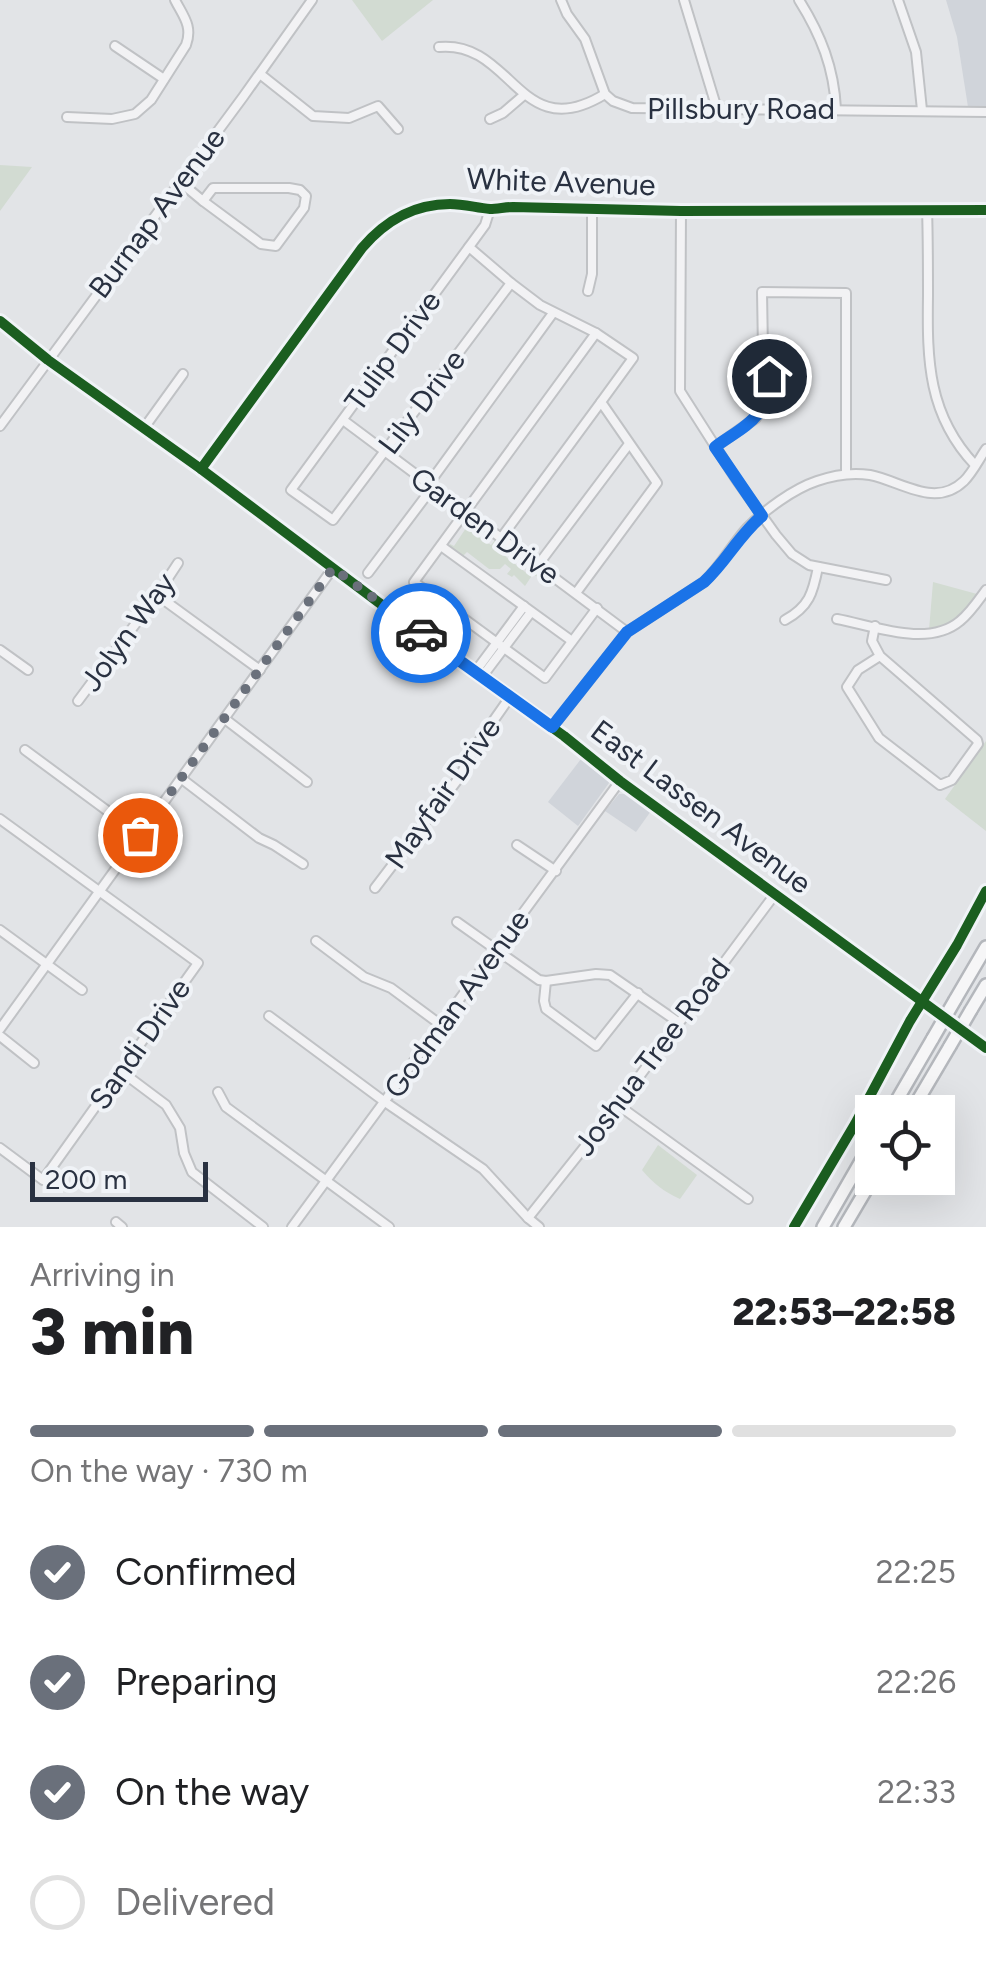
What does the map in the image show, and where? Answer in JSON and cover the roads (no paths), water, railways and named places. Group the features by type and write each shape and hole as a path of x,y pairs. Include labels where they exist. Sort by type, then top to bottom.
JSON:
{"highway":[{"path":"900,1095 986,947"},
{"path":"921,1095 986,985"},
{"path":"823,1227 855,1171"},
{"path":"844,1227 863,1195"}],"street":[{"path":"67,118 112,119 135,114 150,100 190,37 188,22 175,0"},
{"name":"Burnap Avenue","path":"0,426 312,0"},
{"name":"Pillsbury Road","path":"561,0 585,40 605,94 632,108 986,112"},
{"path":"684,0 717,109"},
{"path":"799,0 829,61 836,109"},
{"path":"898,0 916,52 922,110"},
{"path":"115,46 164,79"},
{"path":"438,48 450,46 472,52 542,106 564,110 605,94"},
{"path":"260,74 313,116 349,118 378,106 398,129"},
{"path":"490,119 503,114 524,95"},
{"path":"180,182 203,200 261,244 276,246 304,208 306,196 289,188 213,188 203,200"},
{"name":"White Avenue","path":"201,469 362,248 390,220 415,209 446,204 490,209 986,210"},
{"path":"588,292 592,274 592,208"},
{"name":"Tulip Drive","path":"333,520 291,490 486,225 490,209"},
{"path":"927,209 929,366 945,423 975,465"},
{"path":"680,210 680,391 762,516 792,554 809,565 886,580"},
{"path":"469,247 511,284 553,313 596,332 633,358 501,538"},
{"name":"Lily Drive","path":"333,520 511,284"},
{"path":"715,447 756,418 768,398 762,292 846,293 846,473"},
{"path":"368,573 553,313"},
{"name":"East Lassen Avenue","path":"0,321 986,1048"},
{"path":"596,332 414,582 544,678 597,608"},
{"path":"144,428 184,374"},
{"path":"576,593 657,483 601,402"},
{"name":"Garden Drive","path":"342,420 627,632"},
{"path":"538,564 630,444"},
{"path":"552,727 627,632 704,582 749,526 811,483 846,473 871,475 930,493 954,488 986,449"},
{"path":"441,546 572,642"},
{"name":"Jolyn Way","path":"78,701 178,563"},
{"path":"785,620 806,605 818,567"},
{"path":"34,1062 0,1033 333,568"},
{"path":"837,619 924,635 945,631 961,621 986,590"},
{"path":"157,595 260,670"},
{"path":"976,603 986,610"},
{"path":"479,675 528,609"},
{"path":"874,626 872,641 880,656 977,740 952,780 940,785 879,738 857,704 847,686 858,670 880,656"},
{"path":"0,650 28,670"},
{"name":"Mayfair Drive","path":"375,888 459,778 510,697"},
{"path":"226,720 307,782"},
{"path":"25,750 140,835"},
{"path":"182,779 259,838 302,864"},
{"name":"Godman Avenue","path":"292,1227 620,781"},
{"path":"0,819 99,892"},
{"path":"518,846 556,871"},
{"name":"Sandi Drive","path":"0,1148 44,1180 198,963 99,892"},
{"name":"Joshua Tree Road","path":"528,1218 618,1105 775,894"},
{"path":"457,922 539,980 610,975 678,1022"},
{"path":"0,930 82,990"},
{"path":"316,941 441,1025"},
{"path":"546,981 546,1008 596,1046 638,993"},
{"path":"268,1016 482,1170 539,1227"},
{"path":"122,1072 171,1111 192,1172 263,1227"},
{"path":"218,1092 226,1107 390,1227"},
{"path":"618,1105 748,1199"}]}
